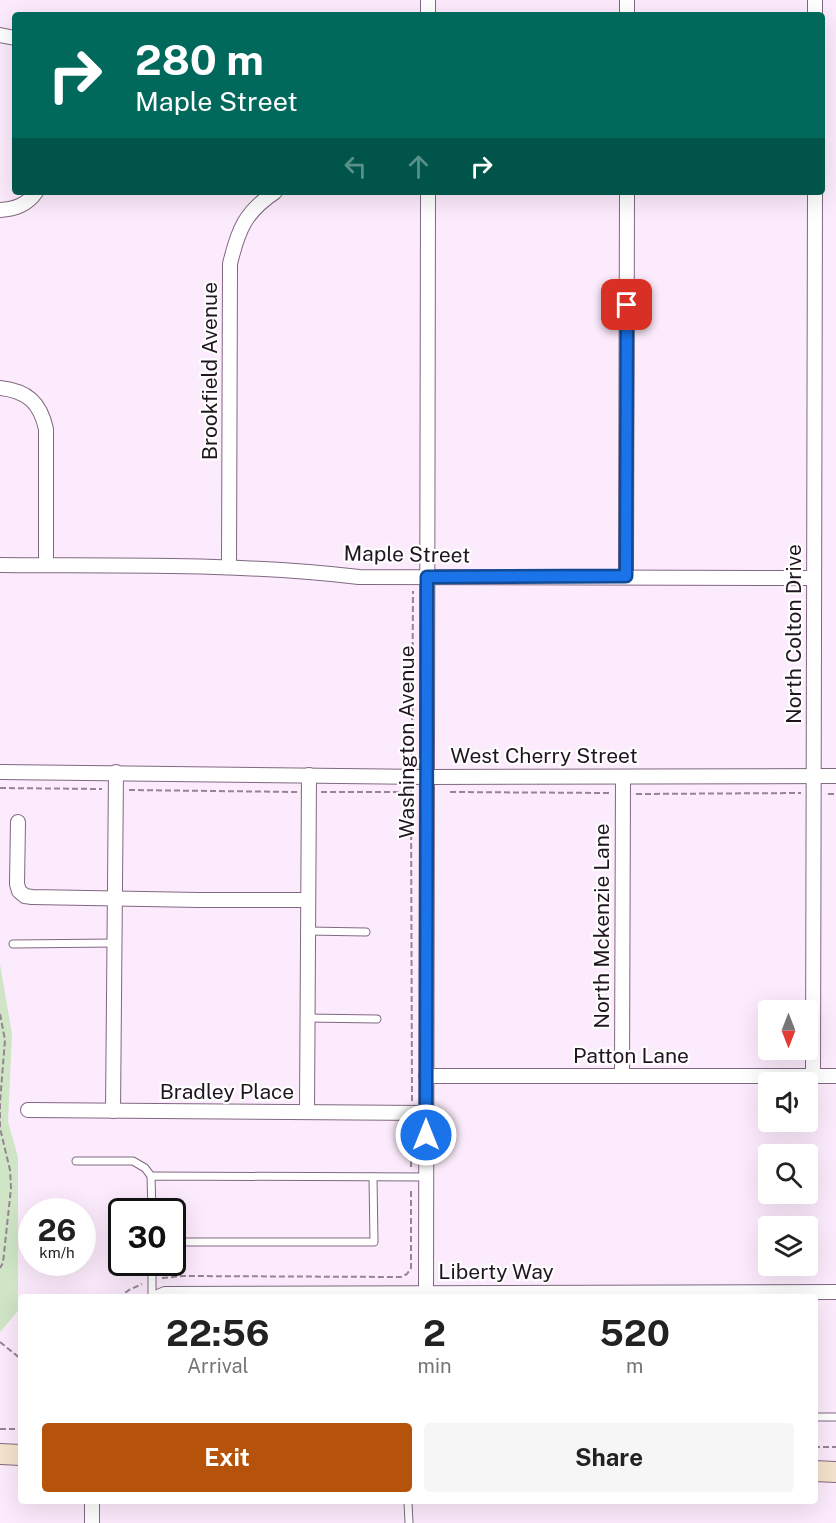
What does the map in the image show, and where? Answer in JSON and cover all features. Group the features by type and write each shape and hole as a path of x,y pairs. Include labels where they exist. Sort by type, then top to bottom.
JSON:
{"main road":[{"path":"0,1454 18,1455"},
{"path":"818,1471 836,1472"}],"street":[{"path":"0,210 22,205 33,195"},
{"name":"Brookfield Avenue","path":"230,567 230,264 236,238 246,217 271,195"},
{"name":"Washington Avenue","path":"428,195 426,1177 429,1294"},
{"path":"626,576 627,195"},
{"name":"North Colton Drive","path":"813,1072 815,195"},
{"path":"0,388 16,390 27,397 36,404 43,416 46,429 46,566"},
{"name":"Maple Street","path":"0,565 230,567 309,571 359,577 814,578"},
{"name":"West Cherry Street","path":"0,772 427,777 836,776"},
{"path":"113,1111 116,772"},
{"path":"307,1112 309,775"},
{"name":"North Mckenzie Lane","path":"621,1076 622,777"},
{"path":"18,822 17,884 19,891 25,896 308,900"},
{"name":"Patton Lane","path":"426,1076 758,1076"},
{"name":"Patton Lane","path":"818,1076 836,1076"},
{"name":"Bradley Place","path":"28,1110 426,1113"},
{"name":"Liberty Way","path":"775,1294 836,1292"},
{"path":"92,1504 92,1523"}],"lane":[{"path":"308,931 366,932"},
{"path":"13,944 115,943"},
{"path":"307,1018 377,1019"},
{"path":"76,1161 133,1161 145,1168 151,1176 152,1198"},
{"path":"151,1176 426,1177"},
{"path":"186,1242 374,1242 373,1176"},
{"path":"152,1276 154,1294"},
{"path":"818,1417 836,1417"},
{"path":"408,1504 409,1523"}],"path":[{"path":"0,1014 5,1040 0,1128 10,1170 11,1188 3,1263 0,1268"},
{"path":"124,1294 152,1281 183,1276 401,1277 407,1274"},
{"path":"0,1342 18,1357"},
{"path":"0,1429 18,1429"},
{"path":"818,1447 836,1448"}],"green space":[{"path":"0,964 12,1034 8,1122 18,1157 18,1311 0,1332"}],"route":[{"path":"426,1135 427,577 626,576 627,305"}]}
